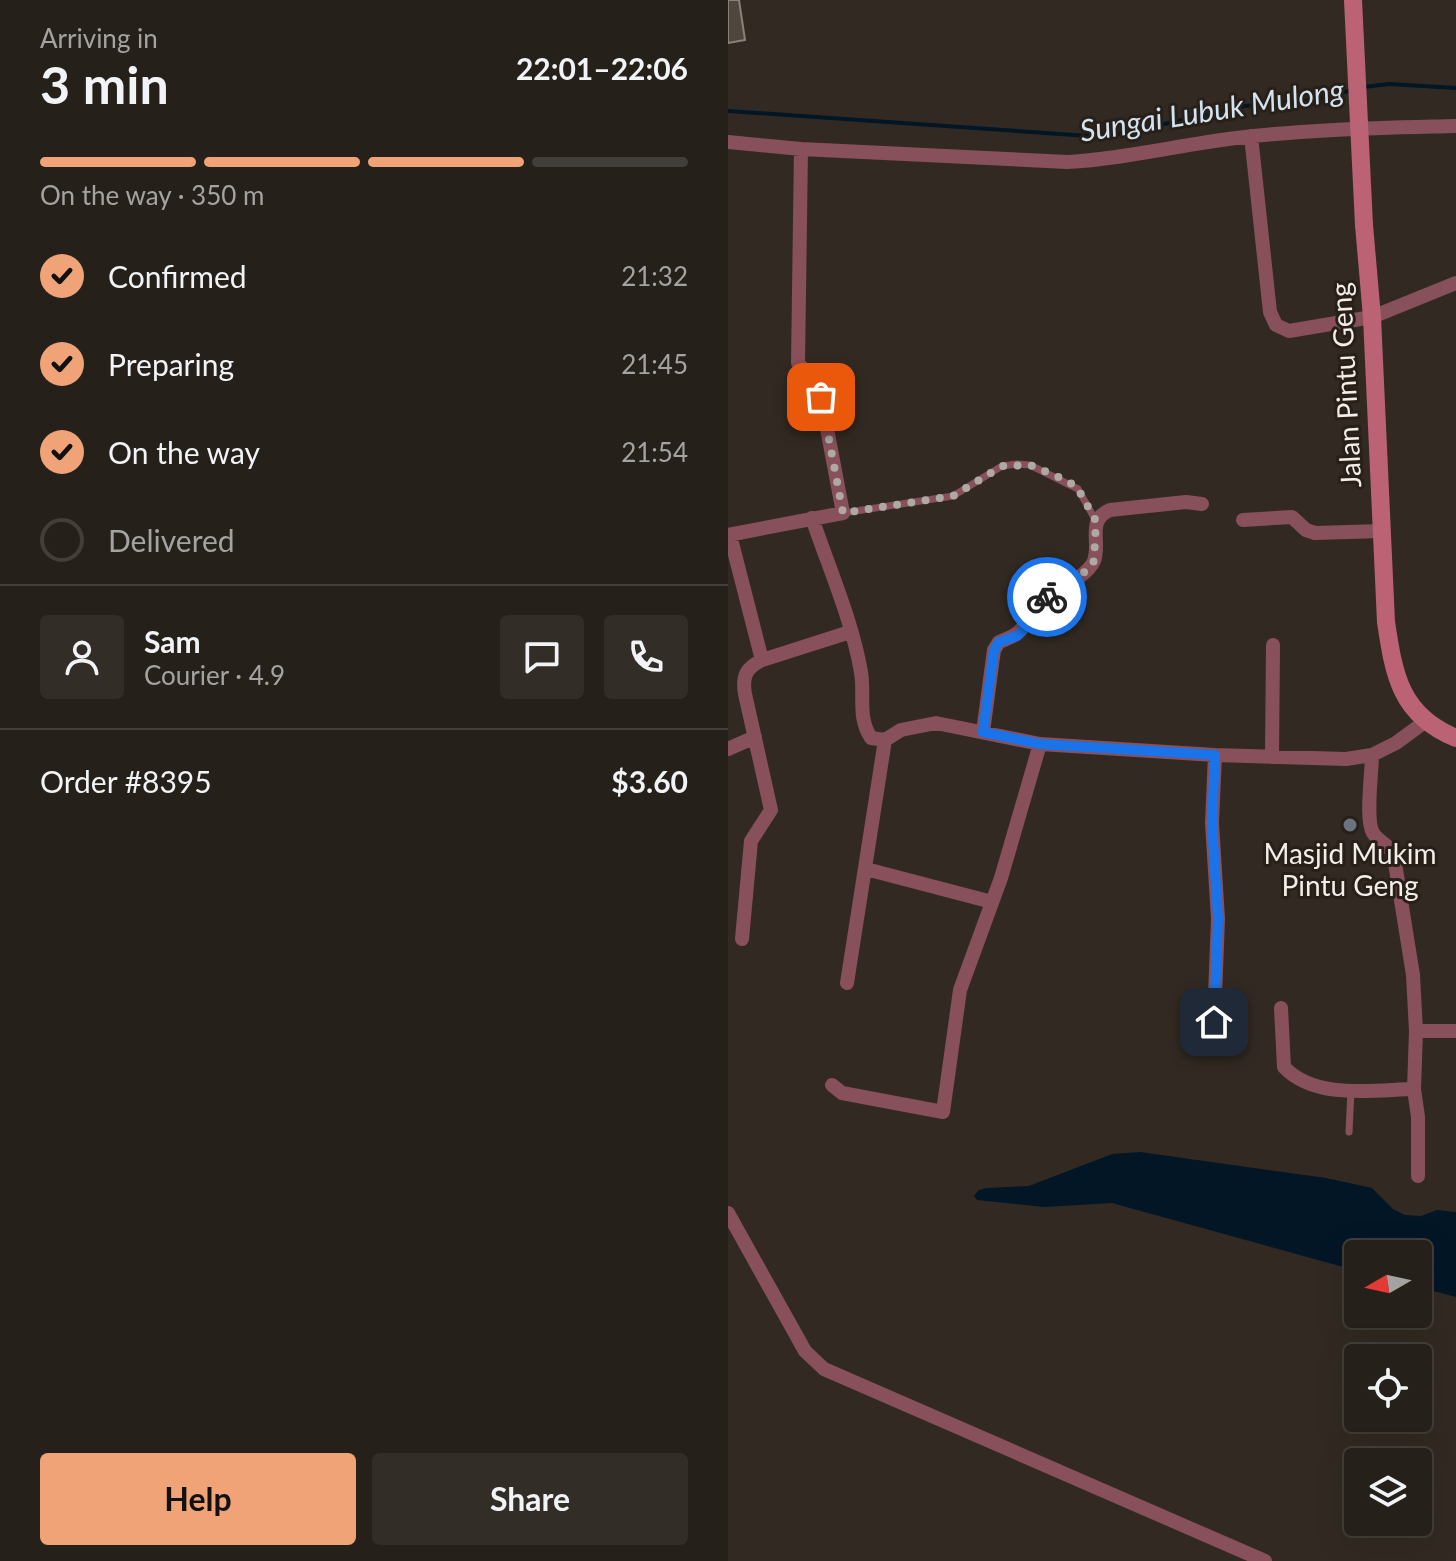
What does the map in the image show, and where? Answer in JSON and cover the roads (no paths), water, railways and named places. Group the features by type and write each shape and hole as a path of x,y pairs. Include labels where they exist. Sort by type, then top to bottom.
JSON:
{"main road":[{"name":"Jalan Pintu Geng","path":"1353,0 1386,622 1392,665 1399,687 1411,706 1441,732 1456,738"}],"street":[{"path":"728,142 801,149 1067,162 1116,159 1172,146 1251,136 1343,128 1456,126"},
{"path":"1251,136 1270,312 1276,325 1289,331 1372,317 1456,283"},
{"path":"762,660 729,535 843,513 821,397 814,382 798,363 801,149"},
{"path":"983,732 994,650 999,642 1017,636 1024,629 1030,611 1086,571 1094,561 1096,521 1101,514 1110,510 1186,502 1202,504"},
{"path":"1243,520 1292,517 1306,530 1315,533 1382,531"},
{"path":"812,518 862,674 861,714 871,738 885,740 901,730 936,723 1040,744 1215,755 1346,759 1372,755 1396,743 1426,721"},
{"path":"742,939 751,841 771,810 743,680 749,668 762,660 850,632"},
{"path":"1272,757 1273,645"},
{"path":"728,749 755,737"},
{"path":"847,983 885,740"},
{"path":"832,1085 842,1093 943,1112 960,990 992,902 1040,744"},
{"path":"1213,1047 1218,919 1212,823 1215,755"},
{"path":"1372,755 1370,823 1376,837 1388,845 1394,857 1413,975 1418,1176"},
{"path":"866,869 992,902"},
{"path":"1281,1008 1284,1067 1300,1080 1351,1091 1414,1089"},
{"path":"1416,1031 1456,1031"},
{"path":"728,1213 805,1351 824,1369 1265,1561"}],"lane":[{"path":"843,513 953,496 1002,466 1017,464 1030,465 1068,481 1078,489 1096,521"},
{"path":"1349,1132 1351,1091"}],"water":[{"path":"1140,1152 1326,1178 1372,1188 1393,1209 1405,1215 1421,1216 1437,1210 1456,1212 1456,1297 1432,1291 1432,1240 1344,1240 1344,1267 1112,1203 1044,1207 977,1200 974,1196 979,1190 987,1188 1029,1186 1112,1154"}],"waterway":[{"name":"Sungai Lubuk Mulong","path":"1364,87 1389,84 1456,88"},
{"name":"Sungai Lubuk Mulong","path":"728,111 1089,136 1115,135 1245,106 1319,99 1352,90"}],"place":[{"name":"Masjid Mukim Pintu Geng","path":"1350,825"}]}
